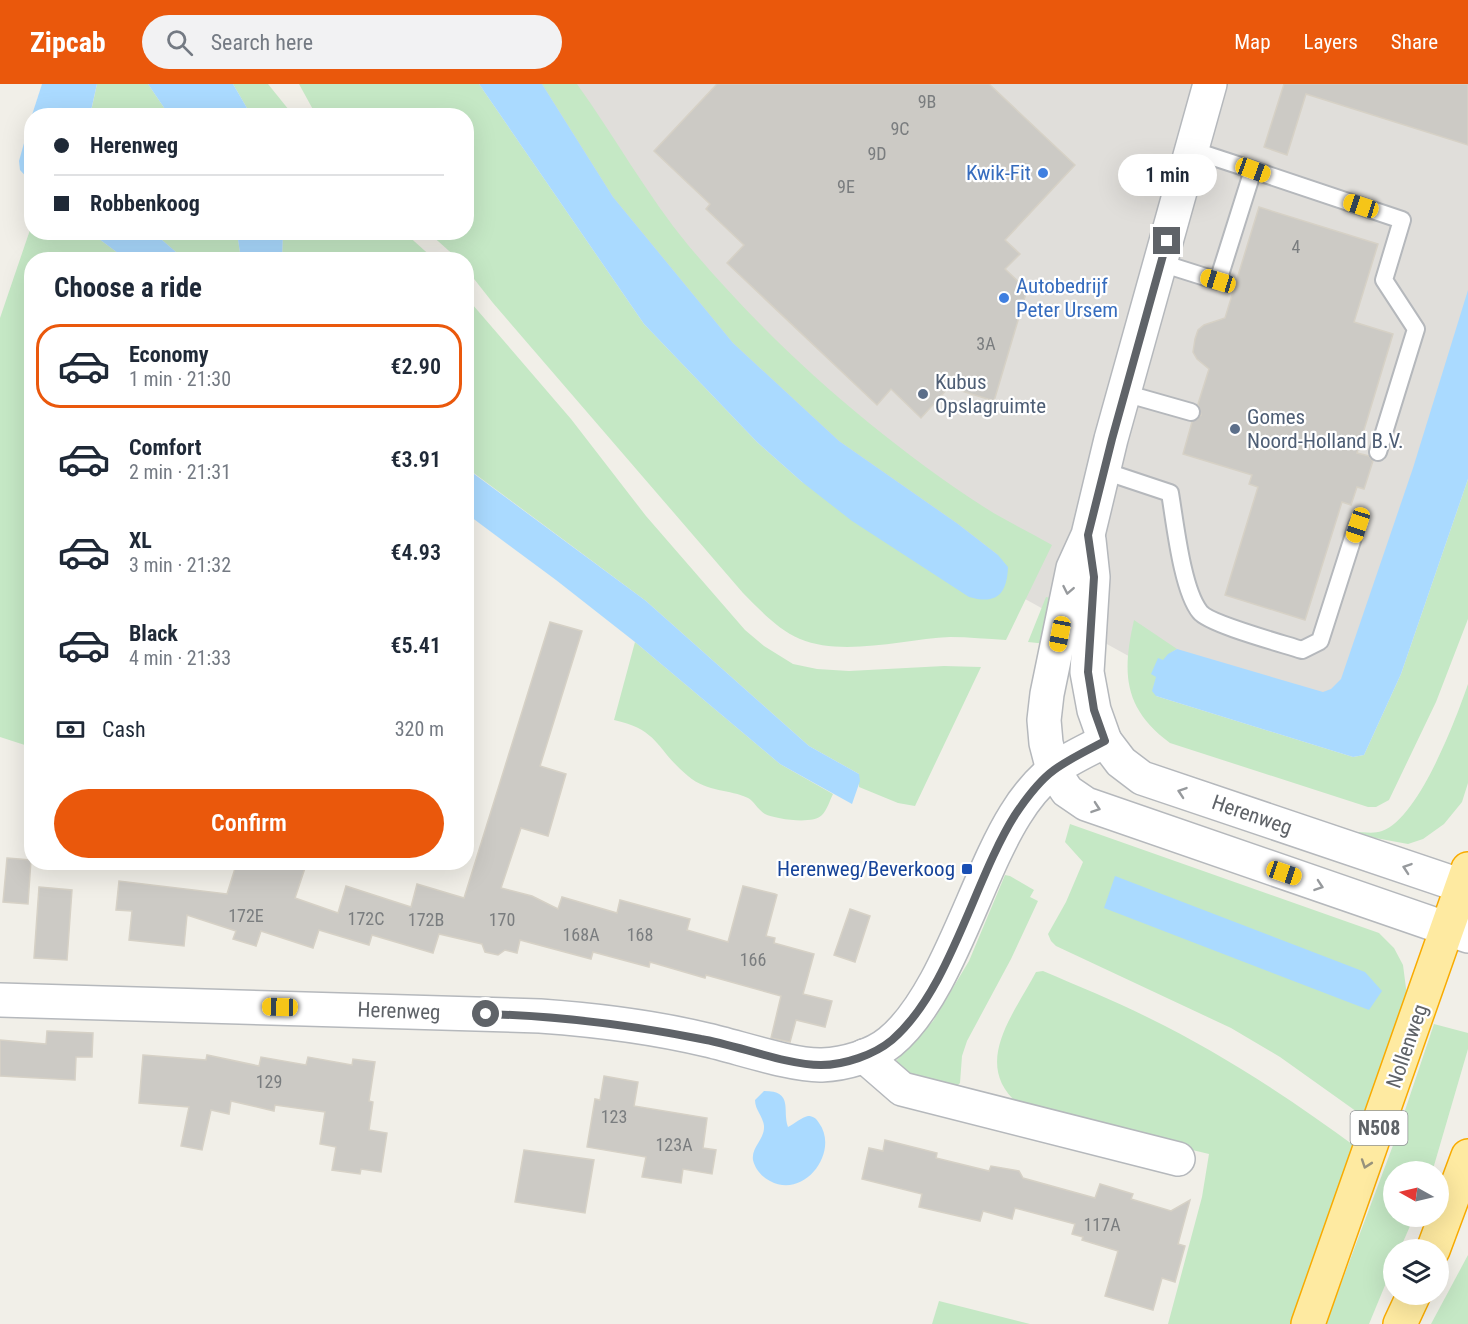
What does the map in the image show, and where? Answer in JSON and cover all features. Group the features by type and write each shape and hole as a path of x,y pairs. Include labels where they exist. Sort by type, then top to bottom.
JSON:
{"highway":[{"name":"Nollenweg","path":"1308,1324 1458,934 1466,881"},
{"path":"1437,1239 1468,1156"},
{"path":"1400,1324 1409,1305"}],"street":[{"path":"1210,84 1124,393 1088,535 1073,568 1047,694 1044,720 1046,743 1053,770 1067,791 1086,804 1458,934"},
{"path":"1088,535 1094,577 1088,672 1094,710 1105,741"},
{"name":"Herenweg","path":"0,1000 540,1016 598,1021 704,1039 810,1064 838,1063 864,1056 891,1041 924,999 941,972 1015,814 1053,770 1105,741 1121,762 1142,778 1466,881"},
{"path":"864,1056 902,1089 1178,1159"}],"lane":[{"path":"1192,150 1402,220 1384,280 1416,329 1378,452"},
{"path":"1161,263 1218,281 1253,170"},
{"path":"1124,393 1191,411"},
{"path":"1104,471 1170,492 1190,593 1200,614 1217,622 1302,650 1320,641 1358,525"}],"shaded area":[{"path":"499,84 1468,84 1468,368 1353,734 1174,681 994,582 861,487"}],"green space":[{"path":"97,84 148,84 164,108 92,108"},
{"path":"233,84 268,84 287,108 247,108"},
{"path":"299,84 479,84 644,324 757,442 802,482 998,555 958,524 839,441 733,343 613,197 542,84 577,84 688,245 790,353 864,419 903,450 992,512 1052,545 1006,640 950,637 874,646 835,647 800,639 776,625 743,593 493,303 474,279 474,252 450,252 437,240 474,240 474,108 312,108"},
{"path":"27,240 100,240 117,252 24,252 24,745 0,737 0,318"},
{"path":"162,240 238,240 240,252 176,252"},
{"path":"283,240 413,240 426,252 282,252"},
{"path":"474,306 571,419 646,516 745,630 764,646 793,664 817,669 849,671 944,666 981,667 915,806 898,803 859,787 859,774 809,746 646,601 474,473"},
{"path":"1468,479 1468,619 1436,702 1389,800 1376,807 1368,807 1170,743 1154,730 1143,716 1135,703 1128,673 1130,639 1134,620 1177,649 1162,663 1156,696 1353,757 1364,755 1401,674"},
{"path":"1046,597 1055,599 1047,644 1028,642"},
{"path":"635,642 780,764 833,794 822,815 811,820 803,820 777,818 765,814 748,798 711,788 696,781 678,767 649,735 629,724 614,720"},
{"path":"1468,684 1468,783 1462,802 1444,824 1423,839 1408,844 1354,832 1382,831 1396,822 1409,807 1434,766"},
{"path":"1070,824 1379,933 1394,948 1403,965 1407,996 1367,1119 1280,1057 1231,1028 1056,946 1048,934 1066,902 1083,862 1065,842"},
{"path":"1005,875 1034,890 1030,897 1038,901 1011,959 967,1041 962,1056 960,1083 955,1088 907,1077 894,1063 933,1021 969,961"},
{"path":"1043,971 1134,1011 1229,1061 1281,1094 1356,1147 1290,1324 1168,1324 1202,1197 1209,1154 1026,1110 1009,1094 1000,1078 997,1061 1000,1043 1036,972"},
{"path":"1434,1024 1468,1033 1468,1049 1435,1161 1387,1161"},
{"path":"1383,1172 1383,1227 1410,1227 1404,1239 1383,1239 1383,1290 1369,1324 1326,1324"},
{"path":"1468,1255 1468,1324 1431,1324 1441,1305 1449,1305 1449,1290"},
{"path":"939,1301 1030,1324 932,1324"}],"water":[{"path":"42,84 97,84 92,108 34,108"},
{"path":"148,84 233,84 247,108 164,108"},
{"path":"479,84 542,84 613,197 733,343 839,441 958,524 998,555 1008,567 1005,584 999,595 987,599 969,597 852,521 802,482 757,442 644,324"},
{"path":"24,143 24,174 20,170 19,161"},
{"path":"100,240 162,240 176,252 117,252"},
{"path":"238,240 283,240 282,252 240,252"},
{"path":"1468,290 1468,479 1401,674 1364,755 1353,757 1156,696 1152,691 1156,677 1151,674 1158,658 1163,660 1177,649 1323,692 1331,689 1341,679 1413,468"},
{"path":"474,474 646,601 809,746 859,774 860,781 852,804 780,764 635,642 474,519"},
{"path":"1115,876 1365,972 1382,991 1369,1010 1104,908"},
{"path":"764,1091 780,1094 783,1098 788,1127 811,1116 818,1121 824,1135 825,1147 822,1159 806,1179 795,1184 783,1185 770,1181 759,1172 753,1160 754,1151 764,1131 755,1100"}],"building":[{"path":"717,84 989,84 1075,165 1005,240 1020,254 1005,269 1027,290 994,401 949,387 921,418 891,389 877,405 727,263 744,245 706,209 710,204 654,151"},
{"path":"1284,84 1468,84 1468,145 1306,94 1287,155 1264,147"},
{"path":"1259,207 1378,244 1354,322 1393,334 1357,453 1369,456 1373,461 1364,489 1357,487 1351,505 1342,502 1305,620 1225,595 1258,487 1249,484 1252,475 1183,454 1192,422 1201,415 1198,404 1209,369 1197,359 1193,352 1195,339 1198,330 1204,325 1225,318"},
{"path":"550,622 582,631 540,766 566,774 548,836 521,828 501,888 532,896 558,909 562,897 617,913 620,900 690,919 687,930 728,942 743,886 775,894 777,895 766,936 775,938 774,943 814,954 803,994 832,1001 825,1027 796,1020 790,1042 771,1038 781,996 706,975 705,978 650,962 649,967 593,952 591,959 520,940 517,953 505,950 498,955 485,952 482,944 439,934 433,953 372,935 369,945 319,930 313,948 261,931 256,946 233,939 236,931 187,915 184,946 129,940 132,911 116,910 119,881 227,894 234,870 304,870 295,898 338,913 346,886 411,907 417,884 464,898"},
{"path":"7,858 24,859 24,870 30,870 28,904 3,902"},
{"path":"39,887 72,890 67,960 34,958"},
{"path":"850,909 870,916 855,962 834,955"},
{"path":"47,1031 93,1033 92,1057 76,1057 75,1080 0,1076 0,1040 46,1044"},
{"path":"143,1055 206,1060 207,1055 259,1066 261,1057 306,1065 308,1057 352,1065 353,1059 375,1062 369,1101 373,1102 369,1130 387,1133 381,1172 361,1169 360,1174 332,1170 336,1147 320,1144 325,1112 275,1105 274,1111 231,1101 229,1114 211,1110 202,1150 181,1146 189,1107 139,1103"},
{"path":"604,1076 638,1082 634,1106 707,1118 703,1148 716,1150 712,1174 683,1169 681,1183 642,1177 646,1157 587,1147 595,1099 600,1100"},
{"path":"885,1140 937,1153 936,1158 989,1171 991,1166 1019,1171 1023,1178 1095,1198 1100,1184 1133,1194 1131,1199 1171,1211 1190,1200 1178,1244 1185,1246 1175,1282 1162,1278 1153,1310 1105,1296 1118,1251 1082,1240 1083,1237 1072,1234 1075,1224 1015,1208 1012,1219 983,1211 980,1221 919,1207 922,1194 862,1179 869,1148 883,1151"},
{"path":"524,1150 594,1160 585,1213 515,1202"}],"place":[{"name":"Kwik-Fit","path":"1043,173"},
{"name":"Autobedrijf Peter Ursem","path":"1004,298"},
{"name":"Kubus Opslagruimte","path":"923,394"},
{"name":"Gomes Noord-Holland B.V.","path":"1235,429"},
{"name":"Herenweg/Beverkoog","path":"967,869"}],"route":[{"path":"486,1014 598,1021 704,1039 798,1062 821,1065 864,1056 879,1049 899,1034 941,972 1015,814 1053,770 1105,741 1090,695 1088,672 1094,577 1088,535 1167,241"}]}
